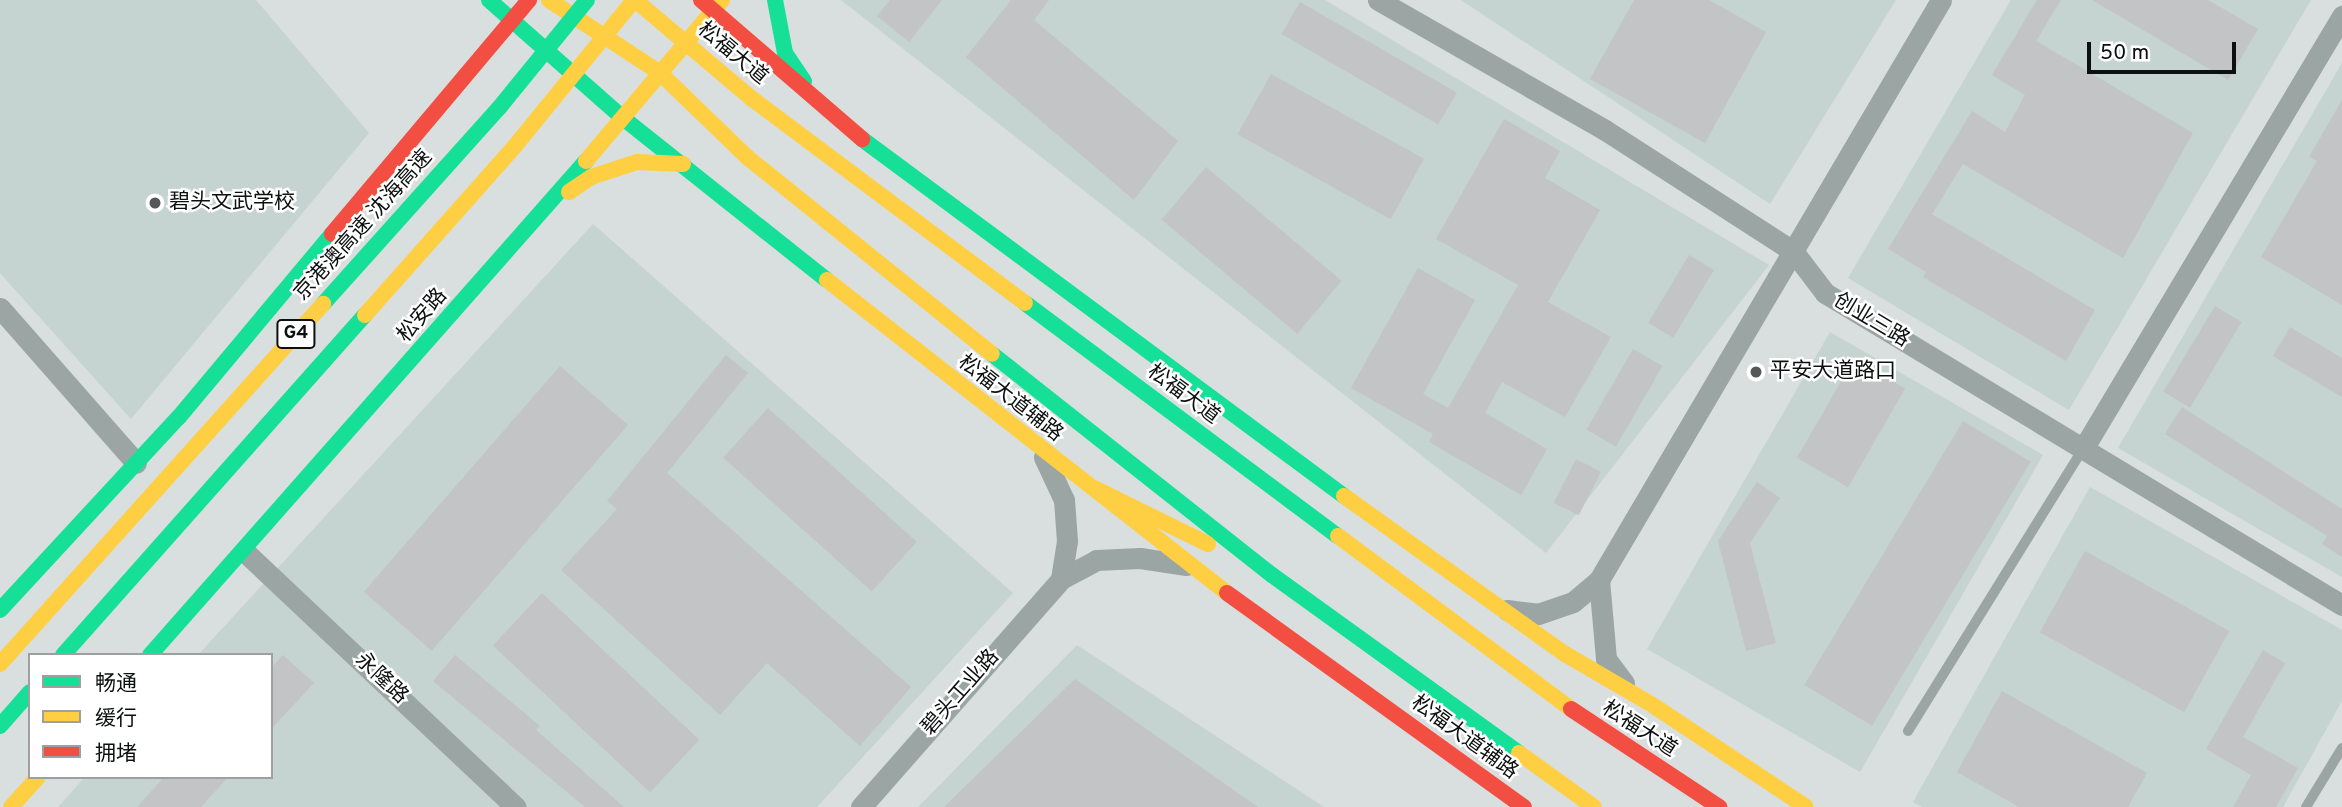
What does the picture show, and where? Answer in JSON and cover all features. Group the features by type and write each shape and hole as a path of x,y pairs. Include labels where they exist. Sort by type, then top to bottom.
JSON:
{"main road":[{"name":"松福大道辅路","path":"489,0 623,118 1042,452 1094,488 1190,566 1524,807"},
{"path":"0,610 136,463 528,0"},
{"path":"549,0 660,74 747,157 1272,575 1594,807"},
{"name":"京港澳高速 沈海高速","path":"0,664 499,108 587,0"},
{"name":"松福大道","path":"635,0 751,98 1215,445 1580,716 1718,807"},
{"name":"G4","path":"65,653 515,146 635,0"},
{"path":"775,0 785,53 827,113"},
{"path":"712,4 827,113 1312,473 1502,610 1806,807"},
{"name":"松安路","path":"152,653 245,552 546,208 660,74 712,4"},
{"path":"546,208 591,177 637,162 683,164"},
{"path":"983,227 1215,445"},
{"path":"993,279 1312,473"},
{"path":"1094,488 1272,575"},
{"path":"0,726 28,694"},
{"path":"11,807 36,779"}],"street":[{"name":"创业三路","path":"1378,0 1605,130 1793,251 1825,293 2342,605"},
{"path":"1502,610 1538,614 1573,601 1598,580 1941,0"},
{"path":"2083,449 2342,16"},
{"path":"0,308 136,463"},
{"path":"1042,452 1064,500 1067,541 1061,579"},
{"name":"永隆路","path":"245,552 516,807"},
{"path":"1061,579 1096,560 1140,558 1190,566"},
{"name":"碧头工业路","path":"861,807 1061,579"},
{"path":"1598,580 1606,659 1630,692"}],"lane":[{"path":"1908,731 2083,449"},
{"path":"2306,807 2342,748"}],"shaded area":[{"name":"碧头文武学校","path":"0,0 256,0 369,133 131,419 0,273"},
{"path":"841,0 1325,0 1769,265 1546,553"},
{"path":"1461,0 1896,0 1770,204"},
{"path":"2011,0 2311,0 2069,410 1848,278"},
{"path":"2342,63 2342,577 2118,448"},
{"path":"593,224 1013,593 817,807 58,807 83,779 273,779 273,653 200,653"},
{"path":"1830,332 2043,455 1860,772 1647,649"},
{"path":"2090,487 2342,630 2342,701 2283,807 1922,807 1913,802"},
{"path":"1077,645 1324,807 918,807"}],"building":[{"path":"890,0 942,0 909,42 877,16"},
{"path":"1011,0 1049,0 1034,20 1178,141 1134,200 966,57"},
{"path":"1634,0 1709,0 1766,32 1705,143 1590,79"},
{"path":"2037,0 2061,0 2036,41 2193,133 2123,258 1963,164 1932,214 2095,310 2066,361 1923,277 1926,272 1888,249 1972,111 2005,132 2025,95 1992,75"},
{"path":"2092,0 2208,0 2258,29 2228,80"},
{"path":"1300,2 1457,92 1438,125 1282,34"},
{"path":"1271,74 1424,159 1391,219 1238,134"},
{"path":"2342,100 2342,305 2261,257 2317,161 2309,157"},
{"path":"1504,119 1560,151 1545,178 1600,210 1548,302 1611,337 1565,417 1502,382 1485,413 1547,449 1521,495 1429,442 1433,434 1351,388 1418,268 1475,300 1423,394 1448,408 1518,285 1436,239"},
{"path":"1206,167 1342,281 1297,334 1162,220"},
{"path":"1689,255 1714,270 1673,338 1648,323"},
{"path":"2215,306 2242,322 2190,408 2163,392"},
{"path":"2290,327 2342,358 2342,397 2273,356"},
{"path":"1633,349 1662,366 1616,447 1586,430"},
{"path":"726,355 748,373 667,473 911,687 860,746 767,663 720,715 561,570 617,509 607,501"},
{"path":"1854,359 1905,388 1848,487 1797,458"},
{"path":"560,366 628,425 432,651 364,592"},
{"path":"2182,407 2342,509 2342,557 2322,544 2327,536 2165,434"},
{"path":"768,408 917,542 872,592 723,458"},
{"path":"1963,421 2031,462 1872,726 1804,685"},
{"path":"1576,459 1601,472 1579,515 1554,503"},
{"path":"1757,482 1780,498 1750,543 1776,643 1746,651 1718,541"},
{"path":"2085,551 2229,631 2184,712 2040,632"},
{"path":"542,593 699,740 650,792 493,646"},
{"path":"2263,650 2285,663 2243,737 2298,768 2276,807 2233,807 2251,775 2206,749"},
{"path":"283,655 314,683 273,727 273,666"},
{"path":"455,655 540,726 536,730 624,807 585,807 433,681"},
{"path":"1075,679 1258,807 944,807"},
{"path":"2002,691 2147,773 2128,807 2019,807 1957,772"},
{"path":"162,779 226,779 201,807 137,807"}],"traffic: fast":[{"path":"489,0 623,118 827,280"},
{"path":"323,304 499,108 587,0"},
{"path":"775,0 785,53 804,81"},
{"path":"862,139 1344,496"},
{"path":"152,653 586,161"},
{"path":"0,610 179,417 332,234"},
{"path":"1025,303 1338,536"},
{"path":"65,653 365,315"},
{"path":"992,354 1272,575 1519,753"},
{"path":"0,726 28,694"}],"traffic: slow":[{"path":"549,0 660,73 747,157 992,354"},
{"path":"365,315 515,146 634,0"},
{"path":"635,0 751,98 1025,303"},
{"path":"586,161 722,0"},
{"path":"569,192 591,177 637,162 683,164"},
{"path":"827,280 1227,593"},
{"path":"0,664 323,304"},
{"path":"1094,488 1208,544"},
{"path":"1344,496 1565,654 1654,706 1806,807"},
{"path":"1338,536 1571,709"},
{"path":"1519,753 1594,807"},
{"path":"11,807 36,779"}],"traffic: jam":[{"path":"332,234 529,0"},
{"path":"701,0 862,139"},
{"path":"1227,593 1524,807"},
{"path":"1571,709 1719,807"}],"place":[{"name":"碧头文武学校","path":"155,203"},
{"name":"平安大道路口","path":"1756,372"}]}
